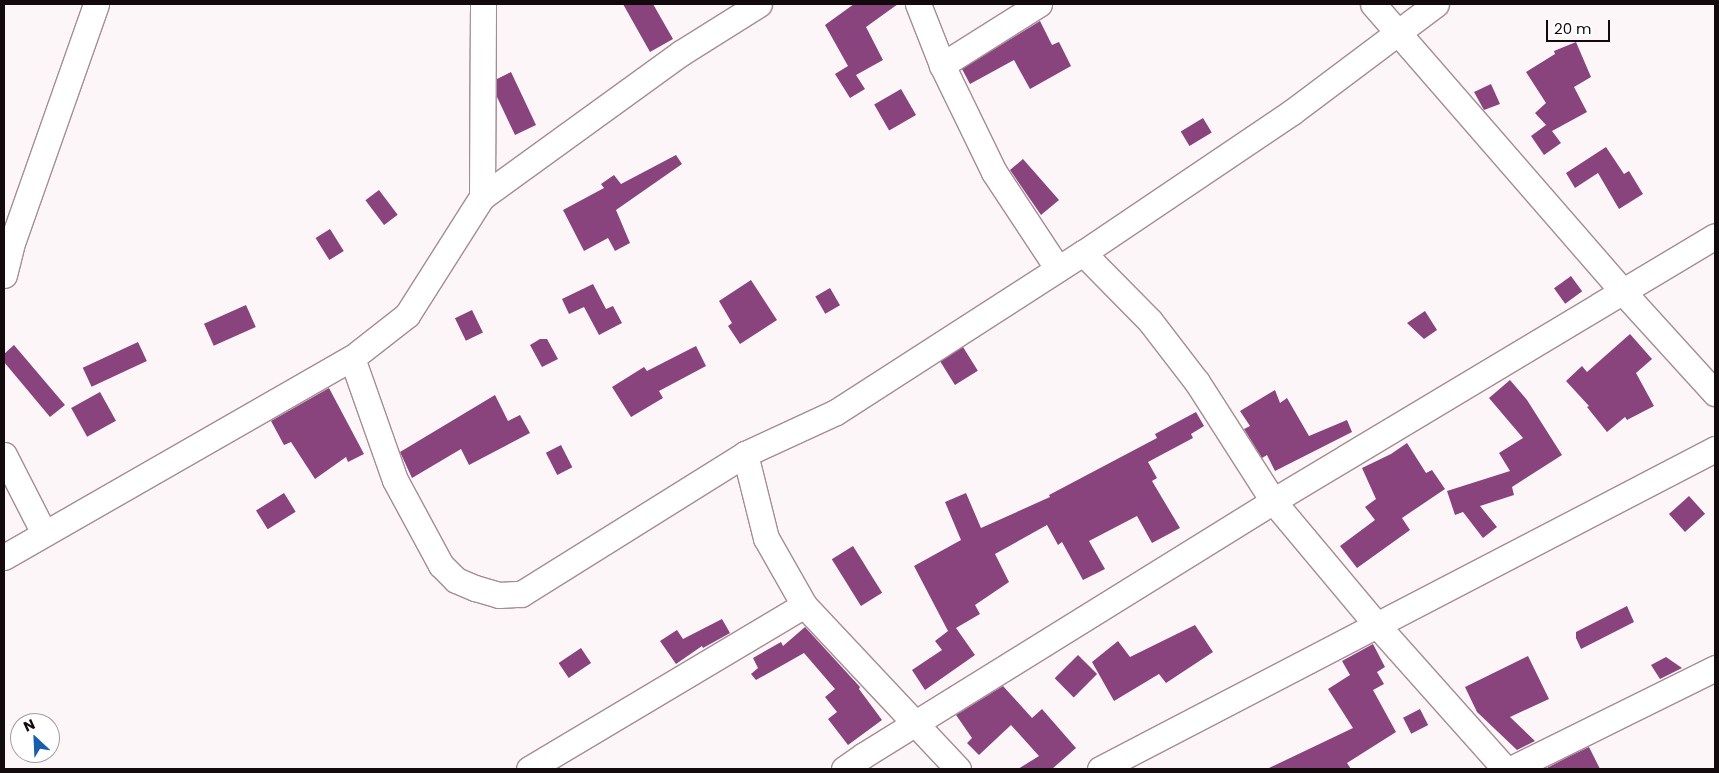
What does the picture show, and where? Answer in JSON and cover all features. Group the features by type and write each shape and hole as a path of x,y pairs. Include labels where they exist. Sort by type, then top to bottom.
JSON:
{"street":[{"path":"4,275 14,240 96,4"},
{"path":"482,197 483,4"},
{"path":"4,557 352,358 407,315 482,197 681,53 759,4"},
{"path":"918,4 942,65 994,172 1058,269"},
{"path":"942,65 1038,4"},
{"path":"1373,4 1623,292 1715,393"},
{"path":"352,358 395,480 441,565 456,580 499,595 521,594 745,454 836,412 1058,269 1292,112 1436,4"},
{"path":"844,769 915,722 1273,501 1715,236"},
{"path":"1082,253 1150,321 1197,382 1273,501 1376,624 1505,769"},
{"path":"1100,769 1715,449"},
{"path":"745,454 766,538 804,605 958,769"},
{"path":"4,455 44,533"},
{"path":"529,769 804,605"},
{"path":"1511,769 1715,668"}],"building":[{"path":"623,4 653,4 673,39 650,52"},
{"path":"854,4 898,4 866,27 883,60 856,75 865,89 850,98 835,74 848,66 825,25"},
{"path":"1040,21 1052,45 1059,42 1071,66 1030,89 1014,60 970,84 962,69"},
{"path":"1576,42 1591,77 1574,87 1587,112 1552,131 1561,143 1544,155 1531,136 1546,125 1535,113 1546,103 1526,72 1555,54 1554,51"},
{"path":"511,72 536,125 515,135 497,97 497,79"},
{"path":"1491,84 1500,104 1484,110 1474,92"},
{"path":"901,89 916,115 889,130 874,104"},
{"path":"1203,118 1212,133 1189,146 1181,131"},
{"path":"1606,147 1624,174 1629,171 1643,194 1619,209 1598,173 1575,188 1566,173"},
{"path":"676,155 682,164 616,210 630,243 615,251 608,238 584,251 563,210 604,188 601,184 614,175 621,184"},
{"path":"1023,159 1059,200 1041,215 1010,170"},
{"path":"379,190 398,215 384,225 365,200"},
{"path":"330,229 344,251 329,260 316,238"},
{"path":"1571,276 1582,291 1565,304 1554,288"},
{"path":"751,280 777,320 740,344 728,326 732,323 719,301"},
{"path":"593,284 606,309 613,306 622,323 599,335 584,307 569,314 562,299"},
{"path":"830,288 840,305 825,314 815,296"},
{"path":"246,305 256,327 214,346 204,324"},
{"path":"472,310 483,332 466,341 455,318"},
{"path":"1425,311 1437,330 1424,339 1407,323"},
{"path":"1630,334 1652,359 1636,373 1654,406 1627,420 1625,417 1607,432 1587,407 1589,406 1566,381 1582,366 1587,372"},
{"path":"540,339 547,339 558,359 542,367 530,345"},
{"path":"138,342 147,361 92,387 83,368"},
{"path":"14,345 65,405 50,417 4,362 4,354"},
{"path":"696,346 706,366 659,391 663,398 631,417 612,387 644,367 647,371"},
{"path":"963,347 978,371 955,385 940,361"},
{"path":"1510,380 1527,400 1562,455 1512,487 1514,495 1480,506 1497,527 1483,538 1463,512 1455,515 1447,491 1510,471 1499,453 1523,438 1489,398"},
{"path":"329,388 364,454 348,462 346,457 315,479 291,442 284,445 271,421"},
{"path":"1275,390 1280,403 1287,398 1309,436 1347,420 1352,432 1275,471 1267,455 1262,458 1244,429 1250,426 1240,411"},
{"path":"100,392 116,421 87,437 71,408"},
{"path":"495,395 508,421 520,415 530,433 469,465 461,449 412,478 400,452"},
{"path":"1196,412 1204,426 1191,434 1193,438 1148,462 1157,478 1152,481 1180,528 1152,543 1137,516 1089,541 1105,569 1083,580 1062,542 1058,545 1047,525 995,554 1009,582 975,605 980,614 956,628 975,655 925,690 912,670 942,650 935,641 948,631 914,566 961,540 945,502 966,493 981,528 1050,497 1049,495 1157,438 1155,434"},
{"path":"1407,443 1426,473 1432,470 1445,489 1402,518 1410,530 1357,568 1340,546 1375,520 1365,507 1376,499 1362,468 1391,454"},
{"path":"561,445 572,467 557,475 546,453"},
{"path":"284,493 296,512 268,529 256,510"},
{"path":"1689,496 1705,514 1685,532 1669,514"},
{"path":"853,546 882,593 861,606 832,559"},
{"path":"1627,606 1634,622 1581,649 1576,638 1576,632"},
{"path":"722,619 730,633 703,648 702,646 676,664 660,641 677,630 683,639"},
{"path":"1195,625 1213,652 1166,683 1159,674 1114,701 1092,662 1118,641 1130,657"},
{"path":"805,627 860,687 859,689 882,720 848,745 828,719 837,712 825,697 835,689 804,653 756,680 751,674 758,668 753,658 781,642 783,646"},
{"path":"1373,644 1385,667 1377,672 1384,684 1373,690 1396,732 1347,763 1351,769 1267,769 1353,728 1328,689 1350,675 1342,661"},
{"path":"581,648 591,663 569,678 559,663"},
{"path":"1078,655 1097,674 1074,697 1055,678"},
{"path":"1528,656 1549,699 1510,717 1535,741 1517,750 1477,712 1465,687"},
{"path":"1666,657 1682,668 1660,679 1651,665"},
{"path":"1003,686 1032,718 1042,709 1076,748 1052,769 1018,769 1039,756 1011,725 979,755 967,743 972,738 956,715"},
{"path":"1420,709 1428,725 1411,734 1403,718"},
{"path":"1589,747 1600,769 1545,769 1568,757"}]}
